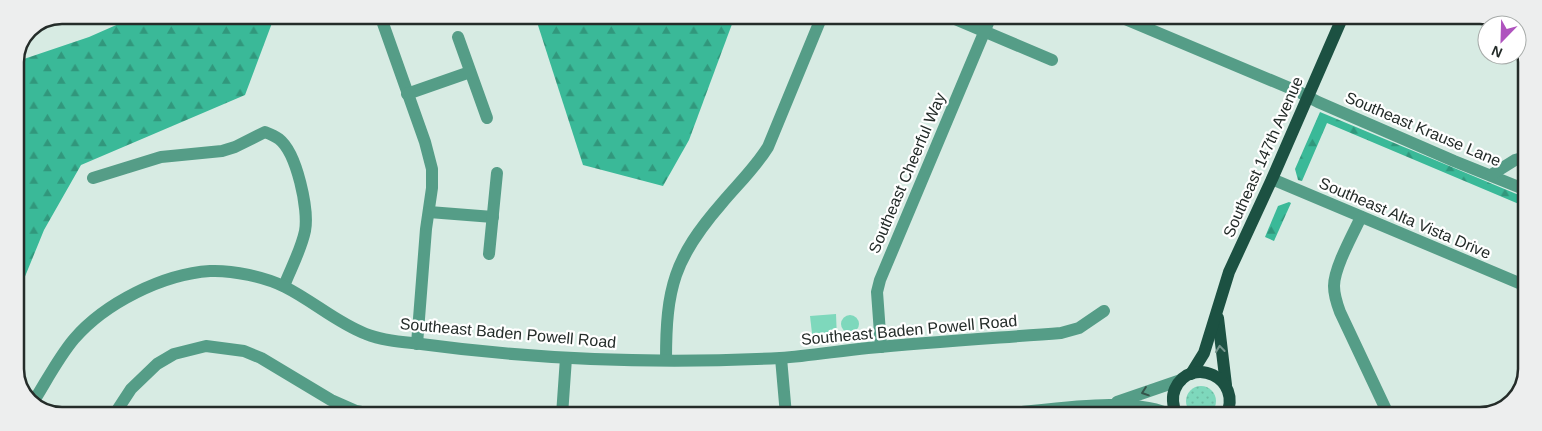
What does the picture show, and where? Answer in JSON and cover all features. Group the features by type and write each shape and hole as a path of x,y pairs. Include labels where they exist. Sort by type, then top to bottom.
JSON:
{"main road":[{"name":"Southeast 147th Avenue","path":"1174,407 1175,389 1204,353 1229,272 1339,24"},
{"name":"Southeast 147th Avenue","path":"1217,313 1226,385 1230,400 1228,407"},
{"path":"1186,377 1197,372 1210,373 1226,385"}],"street":[{"path":"383,24 425,142 432,169 432,188 417,344"},
{"path":"666,360 669,300 674,276 682,256 710,216 756,166 768,147 819,24"},
{"path":"967,24 1052,60"},
{"name":"Southeast Cheerful Way","path":"881,347 877,292 880,280 987,24"},
{"name":"Southeast Krause Lane","path":"1137,24 1454,161 1518,187"},
{"path":"458,37 487,118"},
{"path":"407,94 470,72"},
{"path":"93,178 161,157 222,151 265,132 280,140 299,177 305,210 303,237 284,286"},
{"path":"1491,175 1518,159"},
{"path":"490,254 497,173"},
{"name":"Southeast Alta Vista Drive","path":"1272,179 1518,283"},
{"path":"429,212 493,217"},
{"path":"1361,217 1337,271 1334,284 1335,298 1385,407"},
{"name":"Southeast Baden Powell Road","path":"36,397 72,341 105,310 145,288 192,274 212,271 246,275 284,286 332,316 368,335 417,344 566,358 666,360 781,358 881,347 1061,333 1080,328 1104,311"},
{"path":"119,407 132,389 156,364 174,354 206,346 244,351 261,358 331,400 347,407"},
{"path":"563,407 566,358"},
{"path":"781,358 785,407"},
{"path":"1110,405 1186,377"},
{"path":"1087,407 1110,405 1148,407"}],"green space":[{"path":"119,24 272,24 245,95 81,165 44,230 24,279 24,59 89,37"},
{"path":"538,24 732,24 689,140 663,186 583,165"},
{"path":"1320,112 1518,195 1518,204 1327,123 1302,181 1298,180 1295,169"},
{"path":"1291,203 1274,241 1265,237 1278,206"},
{"path":"836,314 837,339 813,342 810,316"},
{"path":"846,315 854,315 859,320 857,331 846,333 841,328 841,320"},
{"path":"1195,387 1207,387 1215,395 1215,407 1187,407 1187,395"}]}
